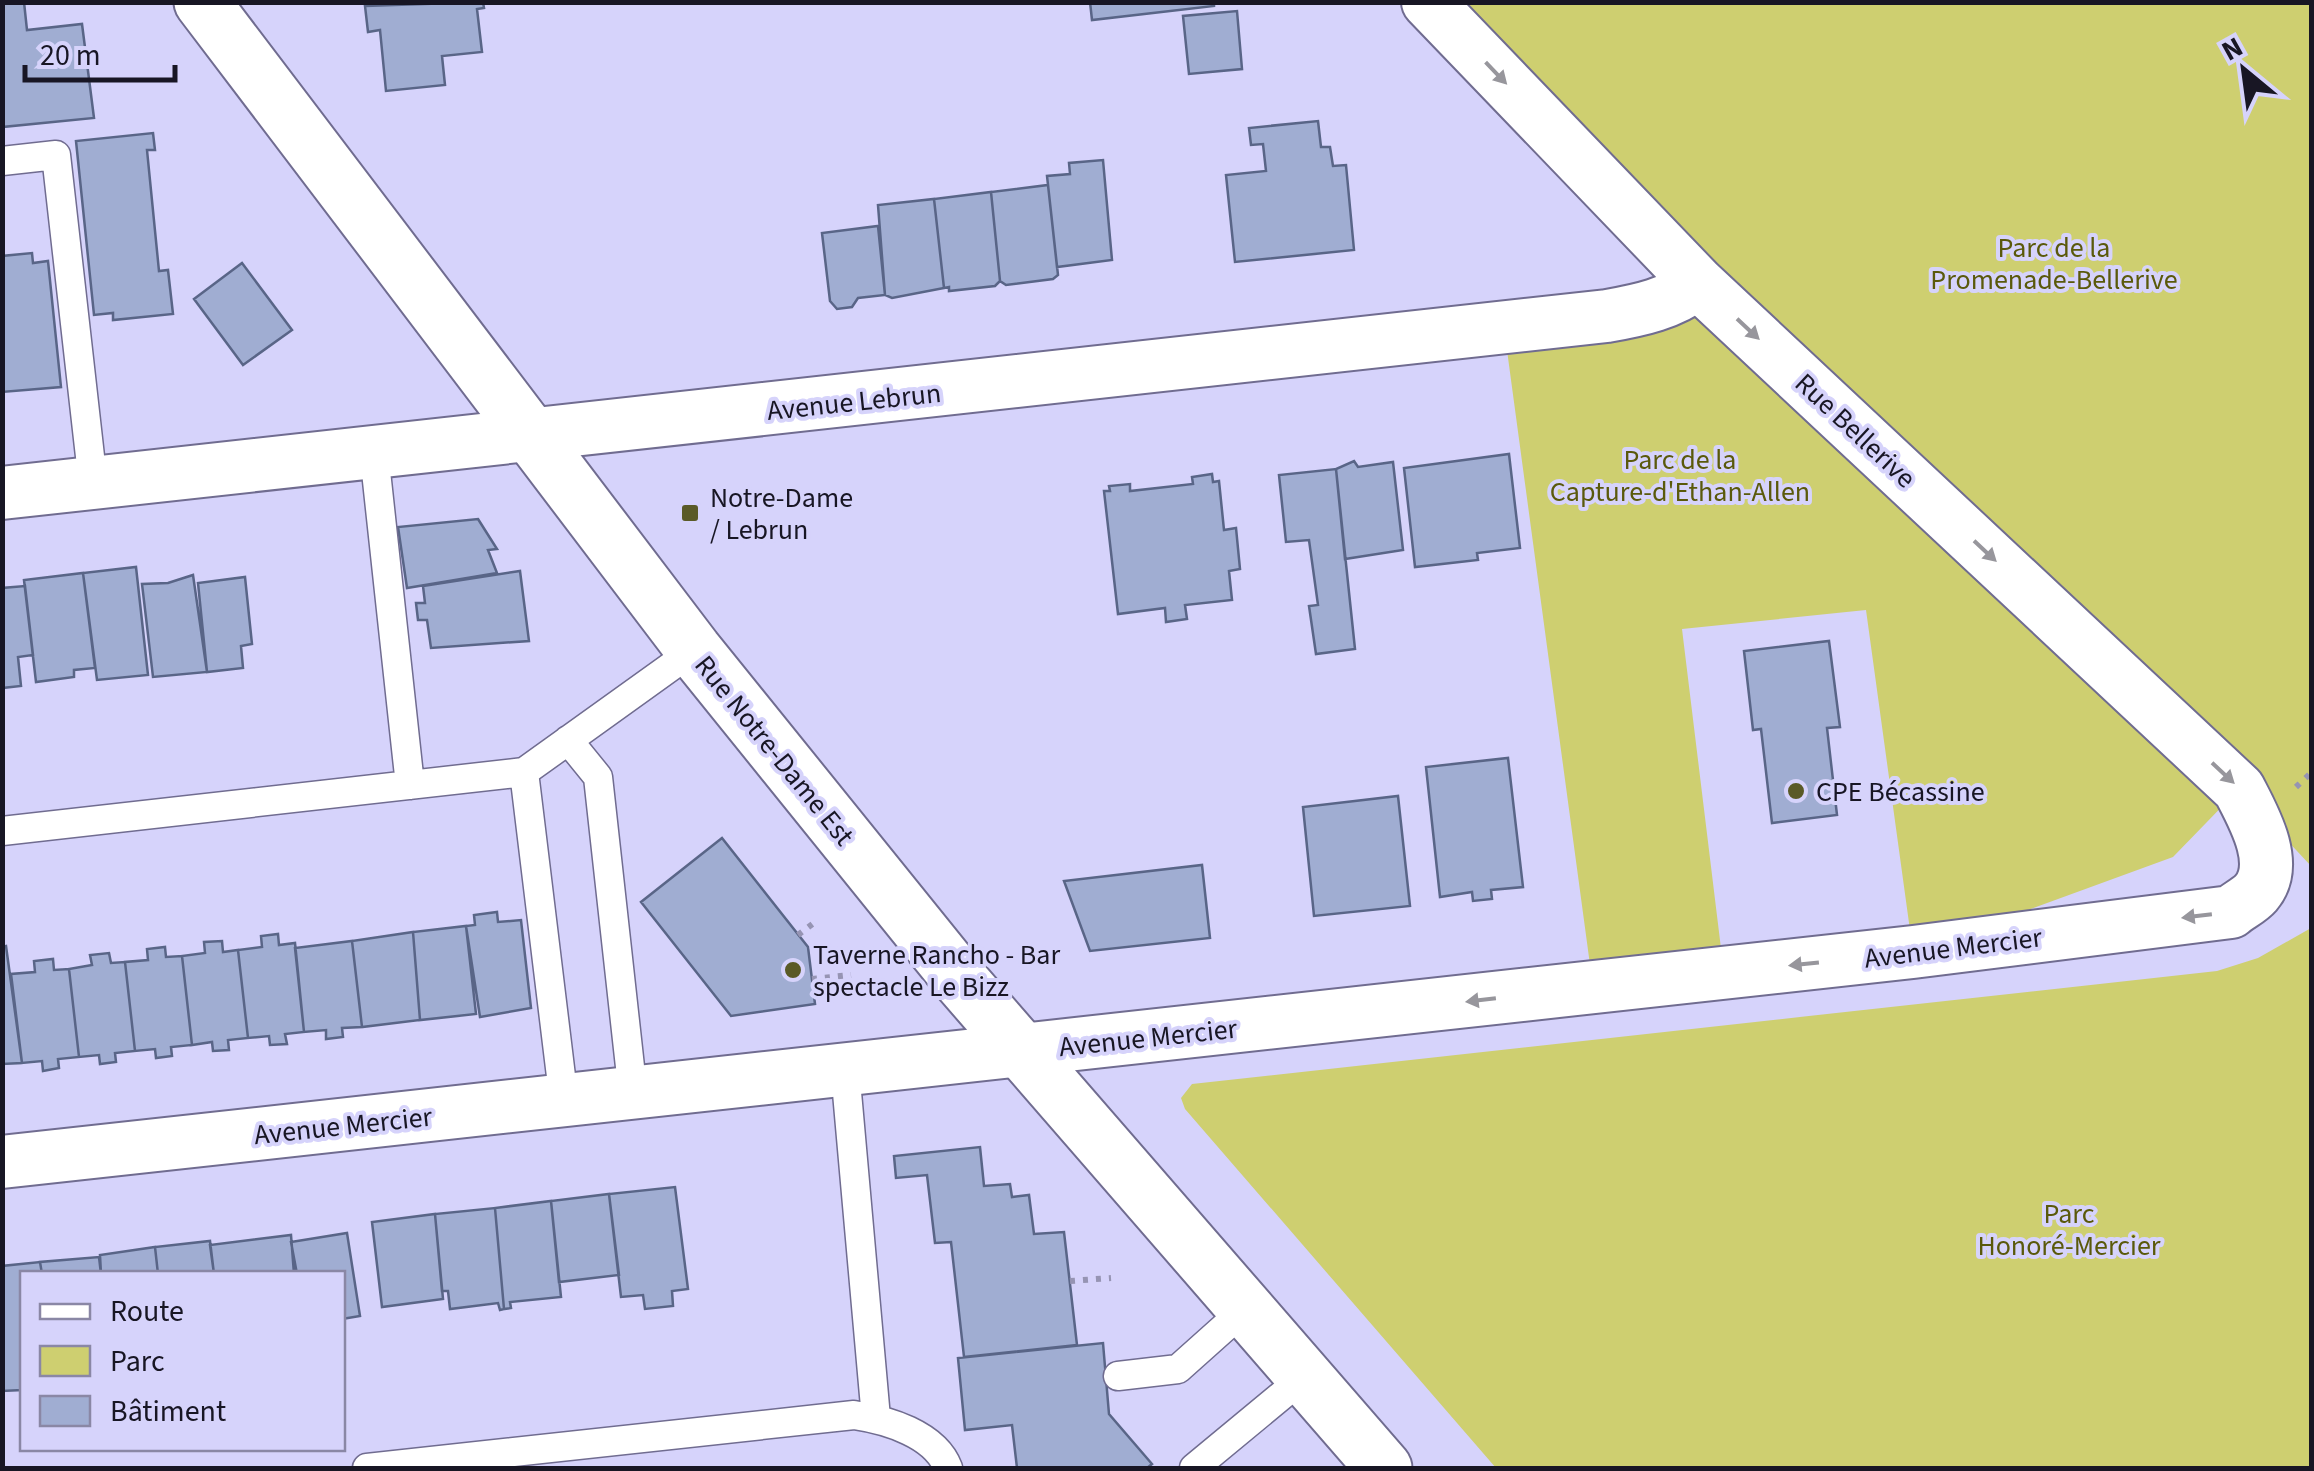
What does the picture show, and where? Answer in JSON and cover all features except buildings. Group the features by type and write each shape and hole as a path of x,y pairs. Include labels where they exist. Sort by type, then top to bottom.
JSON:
{"main road":[{"name":"Rue Notre-Dame Est","path":"202,2 528,437 694,650 1024,1052 1384,1468"}],"street":[{"name":"Rue Bellerive","path":"1428,2 1698,283 2239,788 2260,828 2265,864"},
{"name":"Avenue Lebrun","path":"2,493 1607,316 1650,308 1680,297 1698,283"},
{"name":"Avenue Mercier","path":"2,1162 1024,1052 1912,952 2230,912 2258,891 2265,864"}],"lane":[{"path":"2,160 56,155 94,483"},
{"path":"374,454 410,785"},
{"path":"2,831 524,772 694,650"},
{"path":"568,740 598,777 634,1094"},
{"path":"524,772 564,1101"},
{"path":"846,1070 876,1418"},
{"path":"1118,1376 1178,1369 1244,1310"},
{"path":"1198,1468 1304,1377"},
{"path":"368,1468 854,1414 876,1418 934,1445 948,1468"}],"path":[{"path":"2288,794 2312,772"},
{"path":"798,935 814,922"},
{"path":"812,979 851,975"},
{"path":"1070,1281 1111,1278"}],"green space":[{"name":"Parc de la Promenade-Bellerive","path":"1425,3 2311,3 2311,866 2239,789 2173,857 1913,952 1866,610 1682,629 1724,973 1593,987 1504,328 1680,297"},
{"name":"Parc Honoré-Mercier","path":"2311,928 2311,1468 1496,1468 1185,1109 1181,1098 1192,1084 2217,971 2258,958"}],"place":[{"name":"Notre-Dame / Lebrun","path":"690,513"},
{"name":"CPE Bécassine","path":"1796,791"},
{"name":"Taverne Rancho - Bar spectacle Le Bizz","path":"793,970"}],"park label":[{"name":"Parc de la Capture-d'Ethan-Allen","path":"1680,475"}]}
